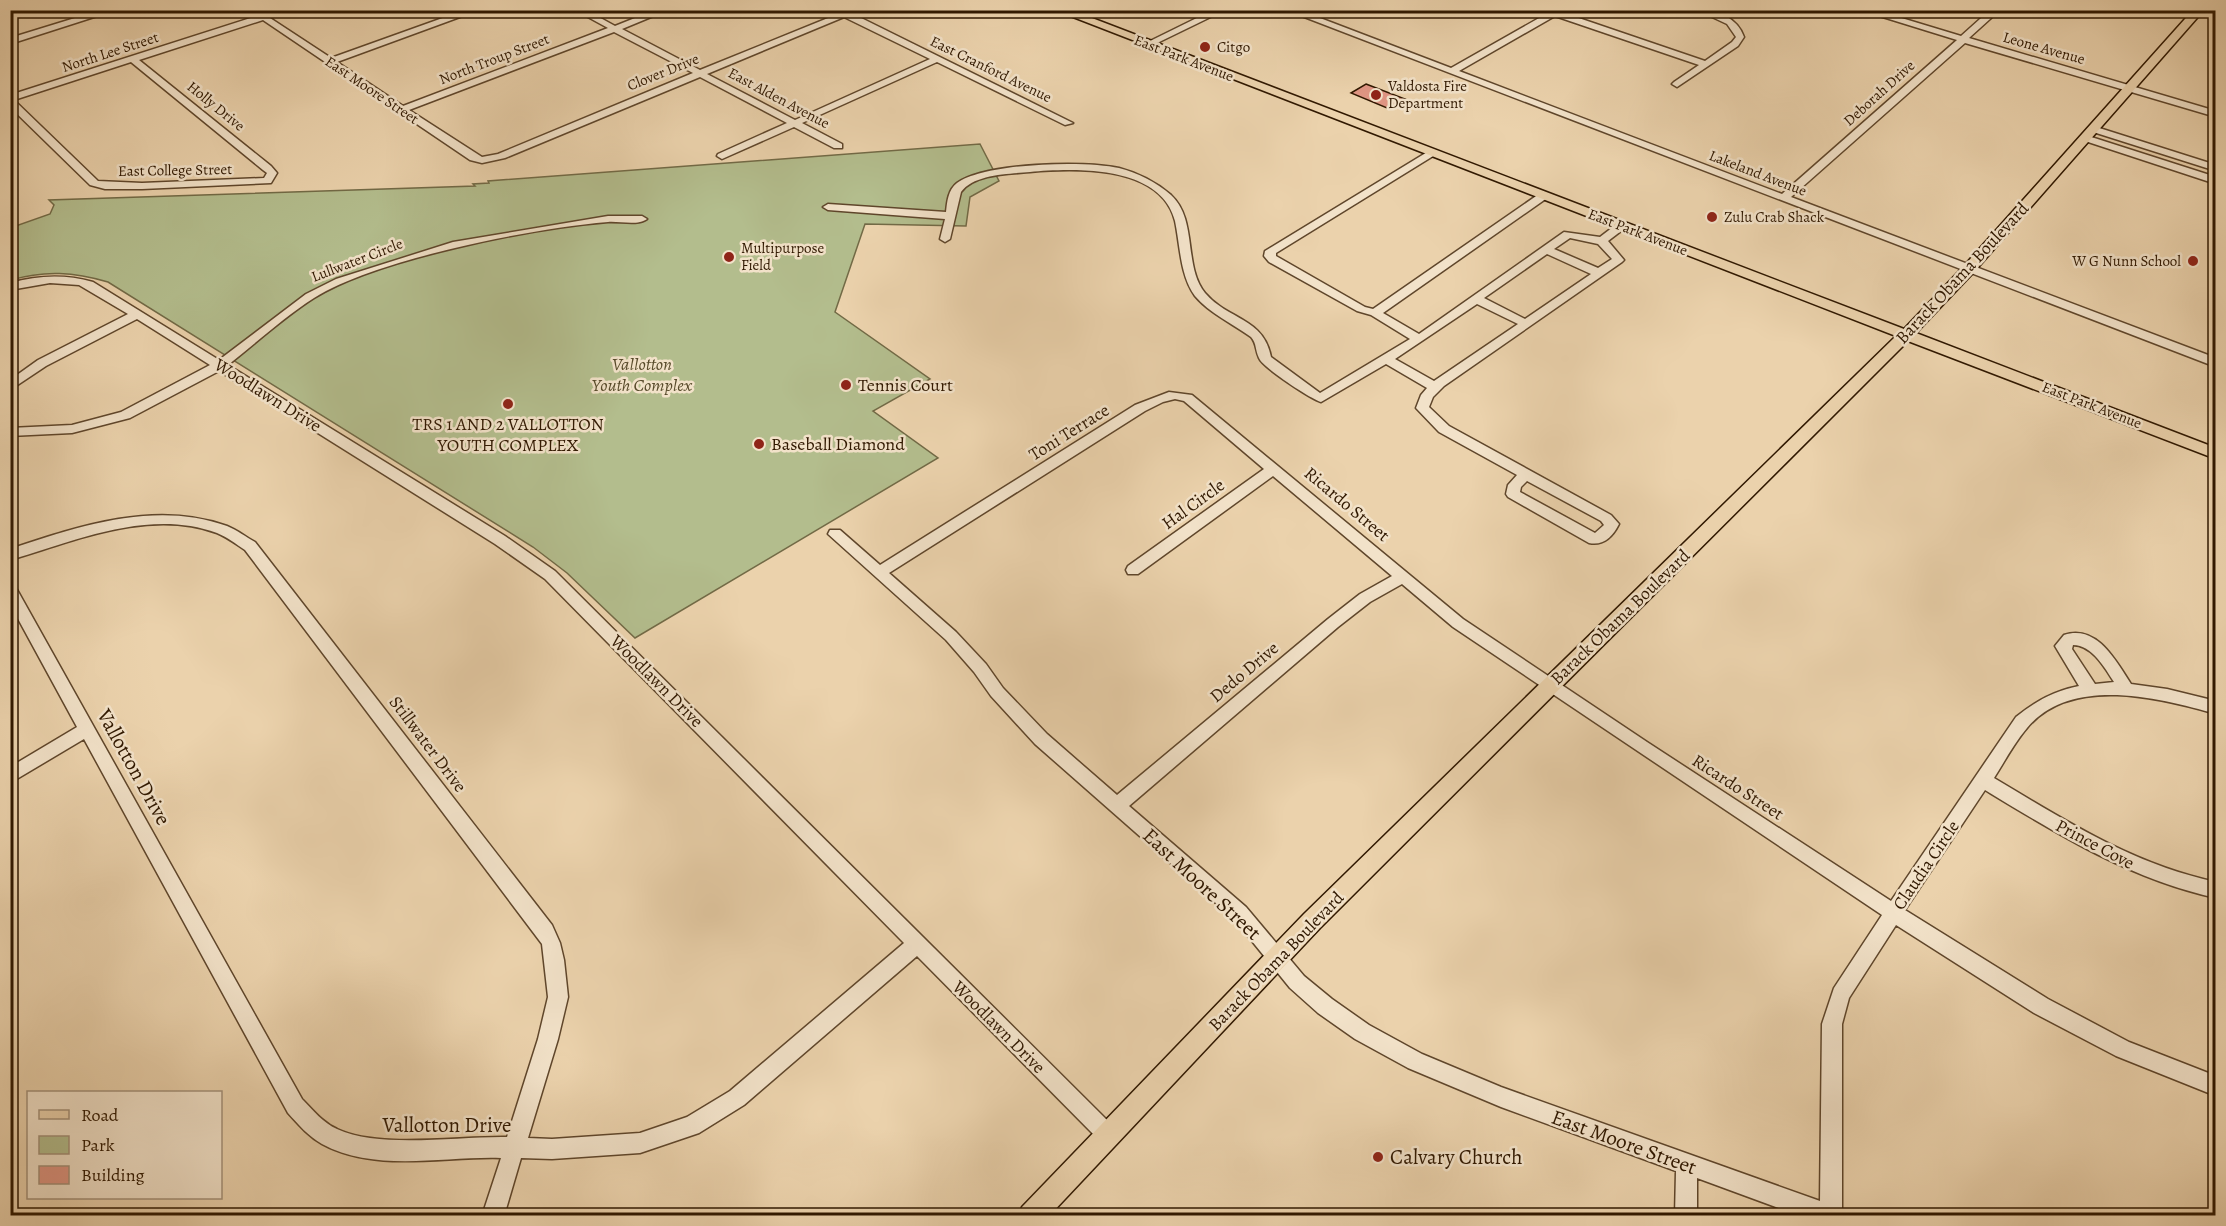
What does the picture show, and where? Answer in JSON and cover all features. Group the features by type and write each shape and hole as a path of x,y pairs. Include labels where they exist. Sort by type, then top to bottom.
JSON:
{"main road":[{"name":"East Park Avenue","path":"1060,10 2216,454"},
{"name":"Barack Obama Boulevard","path":"1031,1215 1312,921 1907,334 1968,270 2199,10"}],"street":[{"path":"10,40 112,10"},
{"name":"East Moore Street","path":"253,10 474,158 482,160 494,158"},
{"name":"North Lee Street","path":"10,99 286,10"},
{"path":"329,62 475,10"},
{"name":"East Alden Avenue","path":"579,10 838,146"},
{"name":"North Troup Street","path":"401,110 664,10"},
{"path":"1148,44 1221,10"},
{"name":"Lakeland Avenue","path":"1290,10 2216,363"},
{"path":"1677,84 1735,44 1740,37 1736,27 1726,20 1701,10"},
{"name":"Leone Avenue","path":"1864,10 2216,114"},
{"name":"Deborah Drive","path":"1783,199 1996,10"},
{"path":"1451,72 1552,11 1705,64"},
{"name":"East Cranford Avenue","path":"841,12 1068,123"},
{"name":"Clover Drive","path":"494,158 699,74 841,12"},
{"name":"Holly Drive","path":"133,59 267,168 272,173 267,181"},
{"path":"722,156 937,59"},
{"name":"East College Street","path":"10,99 94,183 105,186 201,185 267,181"},
{"path":"2089,134 2216,168"},
{"path":"2089,134 2216,181"},
{"path":"1419,339 1375,313 1361,309 1273,260 1270,256 1271,251 1433,153"},
{"path":"945,239 955,193 961,184 983,175 1094,166 1117,171 1156,189 1175,205 1198,293 1255,334 1262,342 1265,359 1312,394 1321,398 1419,339 1568,234 1602,241 1618,260 1435,387 1427,395 1422,408 1443,429 1526,474 1606,518 1612,524 1609,531 1594,539 1513,494 1515,485 1526,474"},
{"path":"1375,313 1543,196"},
{"path":"828,207 951,216"},
{"name":"Lullwater Circle","path":"10,432 72,429 125,416 220,365 310,296 340,281 371,270 453,245 514,233 608,219 642,219"},
{"path":"1602,241 1621,226"},
{"path":"1546,249 1599,273"},
{"path":"10,287 47,280 78,281 89,284 137,314"},
{"path":"1476,299 1527,324"},
{"path":"10,386 42,363 137,314"},
{"name":"Woodlawn Drive","path":"137,314 500,540 550,574 1108,1135"},
{"path":"1386,359 1435,387"},
{"name":"Toni Terrace","path":"879,573 1140,408 1167,394 1177,394 1195,402 1274,468"},
{"name":"Ricardo Street","path":"1274,468 1458,623 1704,789 1947,948 2041,1006 2123,1049 2216,1086"},
{"name":"Hal Circle","path":"1133,570 1274,468"},
{"name":"Stillwater Drive","path":"10,555 82,532 156,520 194,522 213,526 250,546 480,844 544,931 551,943 558,977 558,997 548,1039 493,1215"},
{"name":"East Moore Street","path":"835,534 951,636 980,668 997,692 1035,733 1240,913 1298,982 1324,1006 1384,1046 1501,1097 1831,1215"},
{"name":"Dedo Drive","path":"1117,806 1333,622 1365,598 1403,577"},
{"name":"Vallotton Drive","path":"10,590 295,1106 315,1127 346,1143 385,1150 552,1149 621,1146 640,1143 692,1126 737,1098 917,944"},
{"path":"2091,691 2063,646 2069,639 2079,638 2095,645 2127,690"},
{"name":"Claudia Circle","path":"1831,1215 1830,1067 1832,1024 1841,994 1850,977 2030,714 2053,699 2107,688 2169,695 2216,708"},
{"path":"10,776 87,729"},
{"name":"Prince Cove","path":"1983,780 2112,855 2166,879 2184,885 2216,890"},
{"path":"1686,1215 1687,1165"}],"green space":[{"name":"Vallotton Youth Complex","path":"980,144 999,181 970,197 966,226 865,224 835,312 930,379 873,411 938,458 635,638 567,573 533,547 108,282 83,276 60,274 36,275 11,280 10,228 50,214 54,205 49,200 475,186 473,184 489,183 488,181"}],"building":[{"name":"Valdosta Fire Department","path":"1366,84 1405,99 1387,108 1351,93"}],"place":[{"name":"Citgo","path":"1205,47"},
{"name":"Valdosta Fire Department","path":"1376,95"},
{"name":"Zulu Crab Shack","path":"1712,217"},
{"name":"Multipurpose Field","path":"729,257"},
{"name":"W G Nunn School","path":"2193,261"},
{"name":"Tennis Court","path":"846,385"},
{"name":"TRS 1 AND 2 VALLOTTON YOUTH COMPLEX","path":"508,404"},
{"name":"Baseball Diamond","path":"759,444"},
{"name":"Calvary Church","path":"1378,1157"}]}
